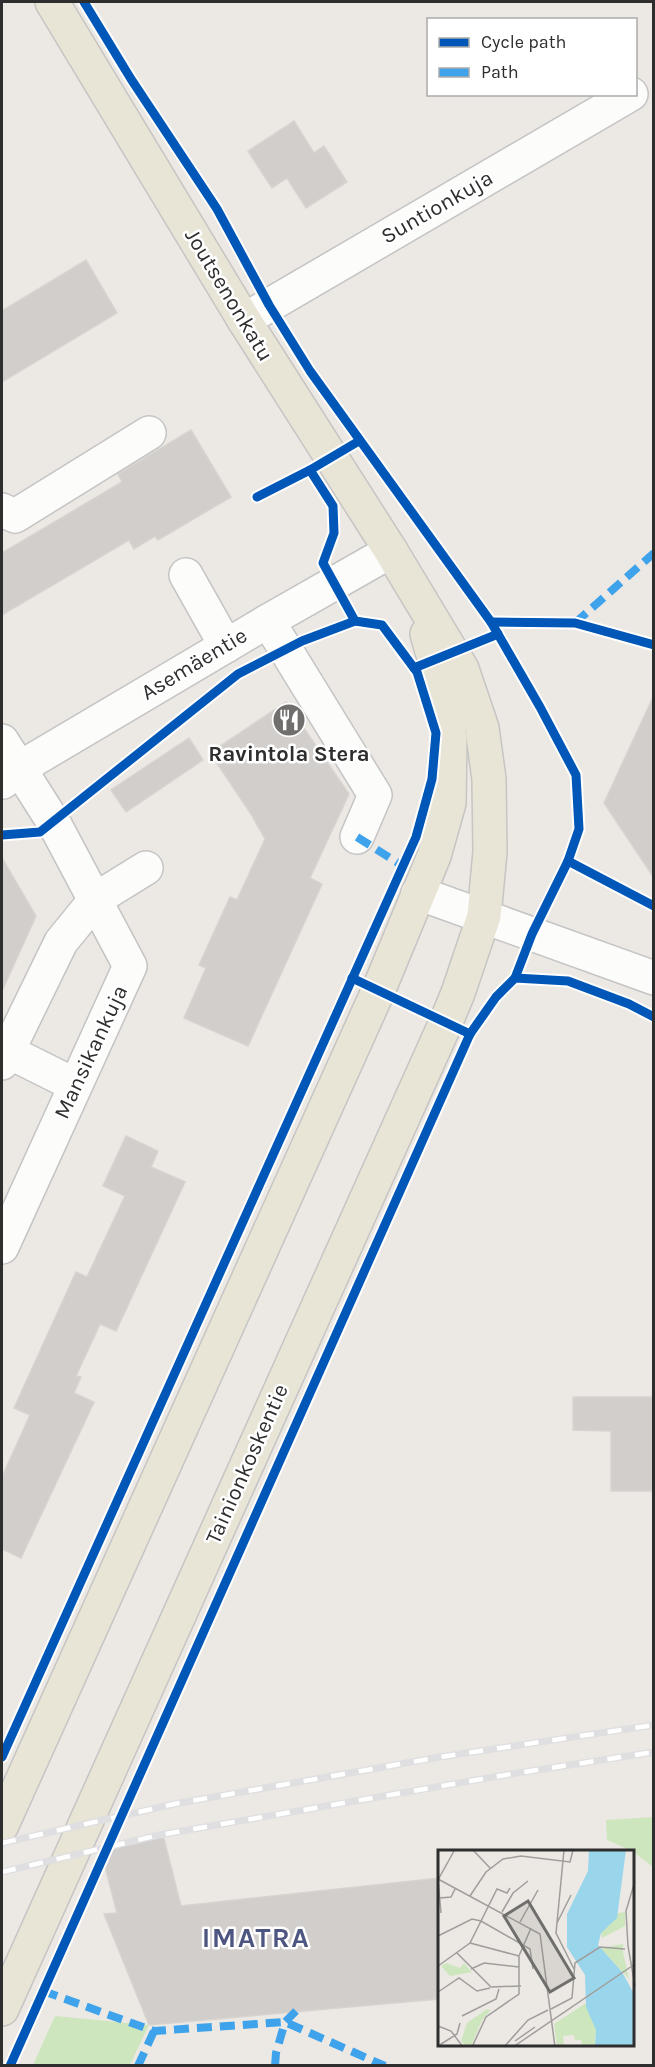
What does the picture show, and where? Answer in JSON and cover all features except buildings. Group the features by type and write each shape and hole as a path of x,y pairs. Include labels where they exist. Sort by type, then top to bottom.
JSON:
{"main road":[{"name":"Joutsenonkatu","path":"52,2 244,320 391,551 462,669 482,728 489,779 490,852 484,916"},
{"name":"Joutsenonkatu","path":"412,585 439,675 450,739 449,803 434,856 418,893"},
{"path":"2,1825 374,1000 418,893"},
{"name":"Tainionkoskentie","path":"2,2009 446,1022 484,916"}],"street":[{"path":"637,91 654,81"},
{"name":"Suntionkuja","path":"244,320 628,96"},
{"path":"2,510 15,516 149,433"},
{"name":"Asemäentie","path":"10,776 268,621 391,551"},
{"path":"186,575 226,646"},
{"path":"268,621 375,795 357,837"},
{"name":"Mansikankuja","path":"2,741 10,776 54,823 130,966 2,1247"},
{"path":"75,1085 4,1057 62,942 96,899 146,868"},
{"path":"418,893 654,978"}],"green space":[{"path":"653,1817 653,1867 634,1853 634,1850 607,1840 606,1820"},
{"path":"55,2016 149,2025 130,2065 33,2065"}],"railway":[{"path":"2,1843 174,1804 440,1757 654,1725"},
{"path":"2,1872 159,1835 511,1774 654,1752"}],"marked path":[{"path":"575,623 654,553"},
{"path":"357,837 403,866"},
{"path":"43,1991 154,2031 285,2022 385,2066"},
{"path":"275,2066 276,2053 285,2022 296,2011"},
{"path":"138,2066 154,2031"}],"cycle path":[{"path":"84,2 131,79 217,209 269,305 310,371 491,622 540,707 576,775 579,829 568,861 654,906"},
{"path":"257,497 310,470 359,441"},
{"path":"2,1757 416,837 432,779 436,733 417,672 382,625 355,621 323,563 334,533 333,506 310,470"},
{"path":"2,835 40,832 238,674 302,641 355,621"},
{"path":"491,622 575,623 654,645"},
{"path":"414,668 498,634"},
{"path":"10,2066 470,1034 496,997 515,978 532,934 568,861"},
{"path":"352,978 470,1034"},
{"path":"515,978 568,981 629,1004 654,1017"}],"place":[{"name":"Ravintola Stera","path":"289,720"}],"district":[{"name":"IMATRA","path":"256,1937"}]}
